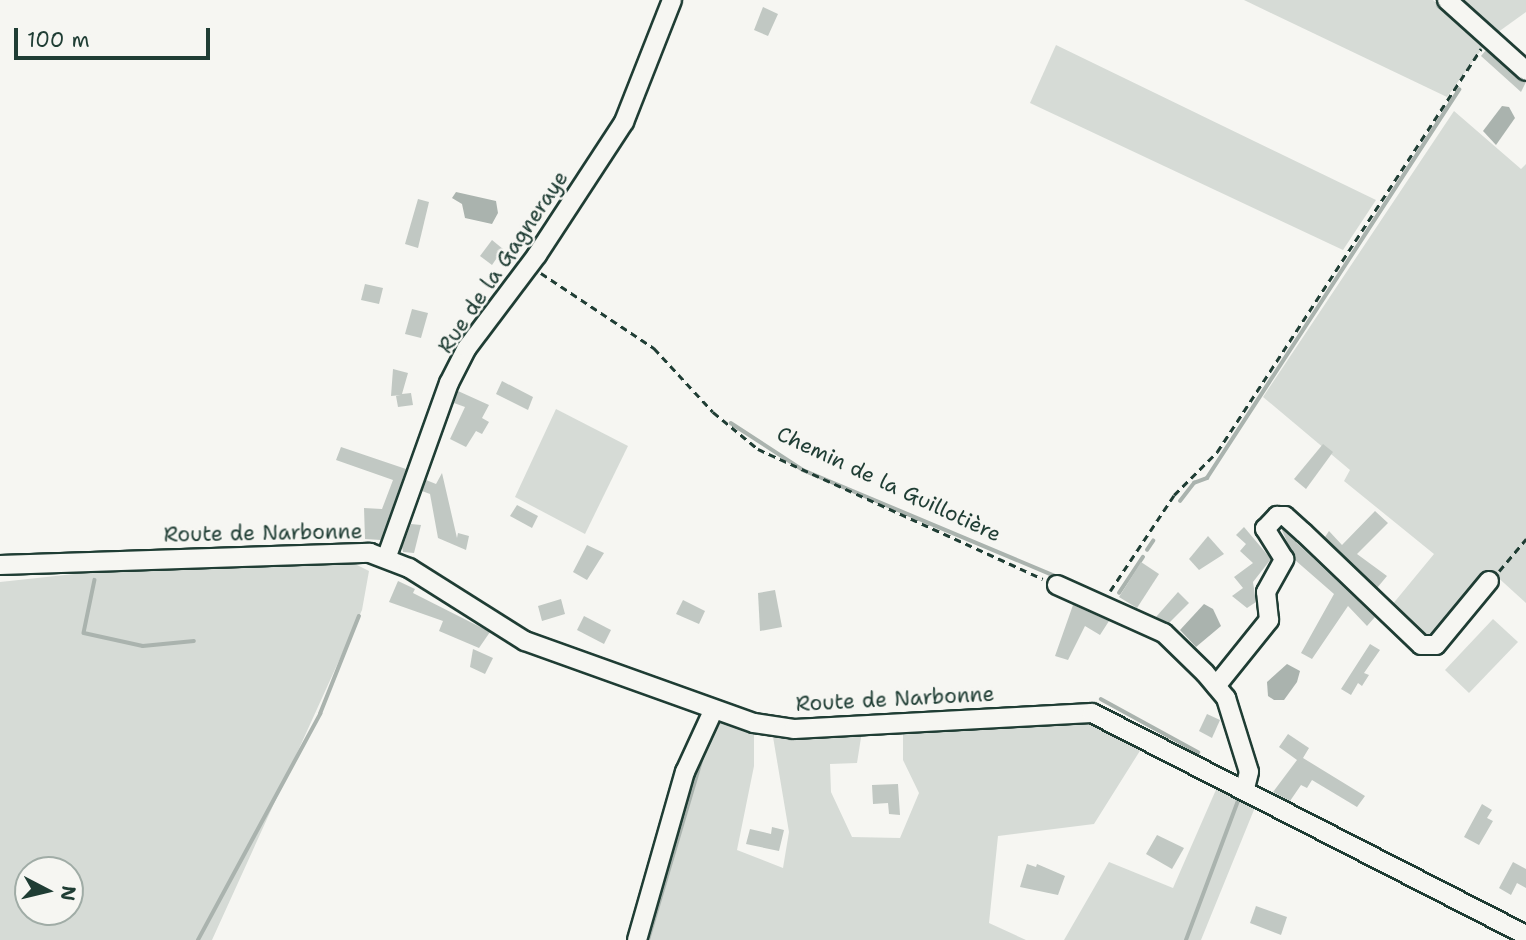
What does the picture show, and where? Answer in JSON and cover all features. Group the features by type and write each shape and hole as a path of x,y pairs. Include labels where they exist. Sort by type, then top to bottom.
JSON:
{"street":[{"name":"Rue de la Gagneraye","path":"387,556 453,375 467,348 529,266 624,122 672,0"},
{"path":"1447,0 1526,71"},
{"path":"1216,686 1269,620 1266,592 1284,559 1265,529 1277,516 1285,516 1304,533 1421,645 1436,645 1489,582"},
{"name":"Route de Narbonne","path":"0,565 324,552 387,556 516,636 754,723 794,729 1092,713 1245,788 1526,934"},
{"path":"1057,585 1164,633 1216,686 1226,698 1247,764 1245,788"},
{"path":"637,940 685,772 714,709"}],"path":[{"path":"1101,603 1174,495 1217,452 1436,113 1490,38"},
{"name":"Chemin de la Guillotière","path":"529,266 654,348 712,412 758,449 1057,585"},
{"path":"1489,582 1526,539"}],"shaded area":[{"path":"1244,0 1433,0 1484,46 1447,97"},
{"path":"1456,0 1526,0 1526,12 1494,35"},
{"path":"1056,45 1376,200 1343,250 1030,103"},
{"path":"1502,106 1509,107 1515,118 1496,145 1483,131"},
{"path":"1454,111 1521,169 1526,164 1526,603 1493,573 1436,645 1387,611 1434,554 1344,481 1350,470 1263,397"},
{"path":"456,192 496,201 498,213 492,224 465,218 462,204 452,198"},
{"path":"556,409 628,446 585,534 515,497"},
{"path":"351,562 369,571 362,610 212,940 0,940 0,582 102,571"},
{"path":"1204,604 1213,609 1221,626 1196,647 1180,630"},
{"path":"1493,619 1518,642 1469,693 1445,670"},
{"path":"1287,664 1300,671 1297,682 1284,700 1274,700 1268,696 1267,682"},
{"path":"714,709 754,723 754,766 737,850 783,868 789,832 771,725 863,725 857,763 830,764 831,792 852,837 900,838 919,793 903,760 903,723 1077,712 1148,738 1094,824 998,836 989,923 1026,940 648,940 649,891"},
{"path":"1222,776 1260,795 1201,940 1064,940 1109,862 1173,888"}],"building":[{"path":"763,7 778,14 768,36 754,30"},
{"path":"1486,50 1526,82 1521,92 1481,56"},
{"path":"418,199 429,202 418,248 405,244"},
{"path":"492,240 503,249 492,265 480,256"},
{"path":"365,284 383,288 379,304 361,300"},
{"path":"412,309 428,313 421,338 405,334"},
{"path":"393,369 408,373 402,394 411,393 413,405 398,407 396,396 401,395 391,396"},
{"path":"502,381 533,397 528,410 496,394"},
{"path":"458,391 489,405 482,418 489,422 482,434 476,431 466,447 450,439 465,407 454,403"},
{"path":"1323,444 1333,452 1306,489 1294,479"},
{"path":"341,447 406,469 381,540 365,539 364,508 382,509 393,480 336,460"},
{"path":"442,473 457,538 458,533 469,536 466,550 438,538 430,494 422,491 426,480 436,484"},
{"path":"517,505 538,516 532,528 510,516"},
{"path":"1375,511 1388,523 1357,554 1387,576 1377,588 1325,537 1329,531 1342,545"},
{"path":"411,524 421,525 414,553 403,552 402,547"},
{"path":"1244,527 1271,559 1253,582 1256,602 1247,608 1232,596 1243,588 1234,577 1253,563 1240,551 1246,544 1236,535"},
{"path":"1281,528 1375,617 1367,626 1348,606 1312,659 1301,653 1334,594 1295,560"},
{"path":"1208,536 1224,554 1199,570 1189,559"},
{"path":"587,545 604,553 587,580 573,572"},
{"path":"1141,562 1159,574 1137,608 1119,597"},
{"path":"398,581 415,589 413,593 490,632 479,648 439,631 443,621 389,602"},
{"path":"775,590 782,627 760,631 758,593"},
{"path":"1178,592 1189,603 1169,623 1156,617"},
{"path":"561,599 565,614 542,621 538,606"},
{"path":"683,600 705,611 699,624 676,614"},
{"path":"1073,605 1109,621 1100,635 1085,626 1068,660 1055,656"},
{"path":"584,616 611,630 604,644 577,630"},
{"path":"1370,644 1380,650 1364,673 1369,675 1362,686 1358,683 1351,695 1341,689"},
{"path":"473,649 493,658 485,674 470,667"},
{"path":"1207,714 1220,720 1212,738 1199,731"},
{"path":"1288,734 1309,748 1303,758 1365,796 1357,807 1312,780 1307,788 1301,785 1290,801 1273,792 1297,760 1279,747"},
{"path":"898,784 900,815 889,814 888,803 873,804 872,785"},
{"path":"1482,804 1492,810 1487,818 1493,821 1479,845 1464,837"},
{"path":"772,827 784,830 779,851 746,844 750,829 771,834"},
{"path":"1157,835 1184,848 1172,869 1146,854"},
{"path":"1513,862 1526,869 1526,888 1517,883 1511,895 1499,888"},
{"path":"1027,864 1036,867 1037,864 1065,876 1058,895 1020,887"},
{"path":"1256,906 1287,917 1281,935 1250,923"}],"waterway":[{"path":"1180,501 1194,483 1207,478 1459,90"},
{"path":"731,423 803,470 1057,577"},
{"path":"1147,550 1153,541"},
{"path":"1119,593 1143,557"},
{"path":"95,580 84,633 143,646 194,641"},
{"path":"198,940 320,714 359,616"},
{"path":"1101,699 1198,752"},
{"path":"648,940 703,754"},
{"path":"1186,940 1238,801"},
{"path":"1308,833 1356,858"}]}
